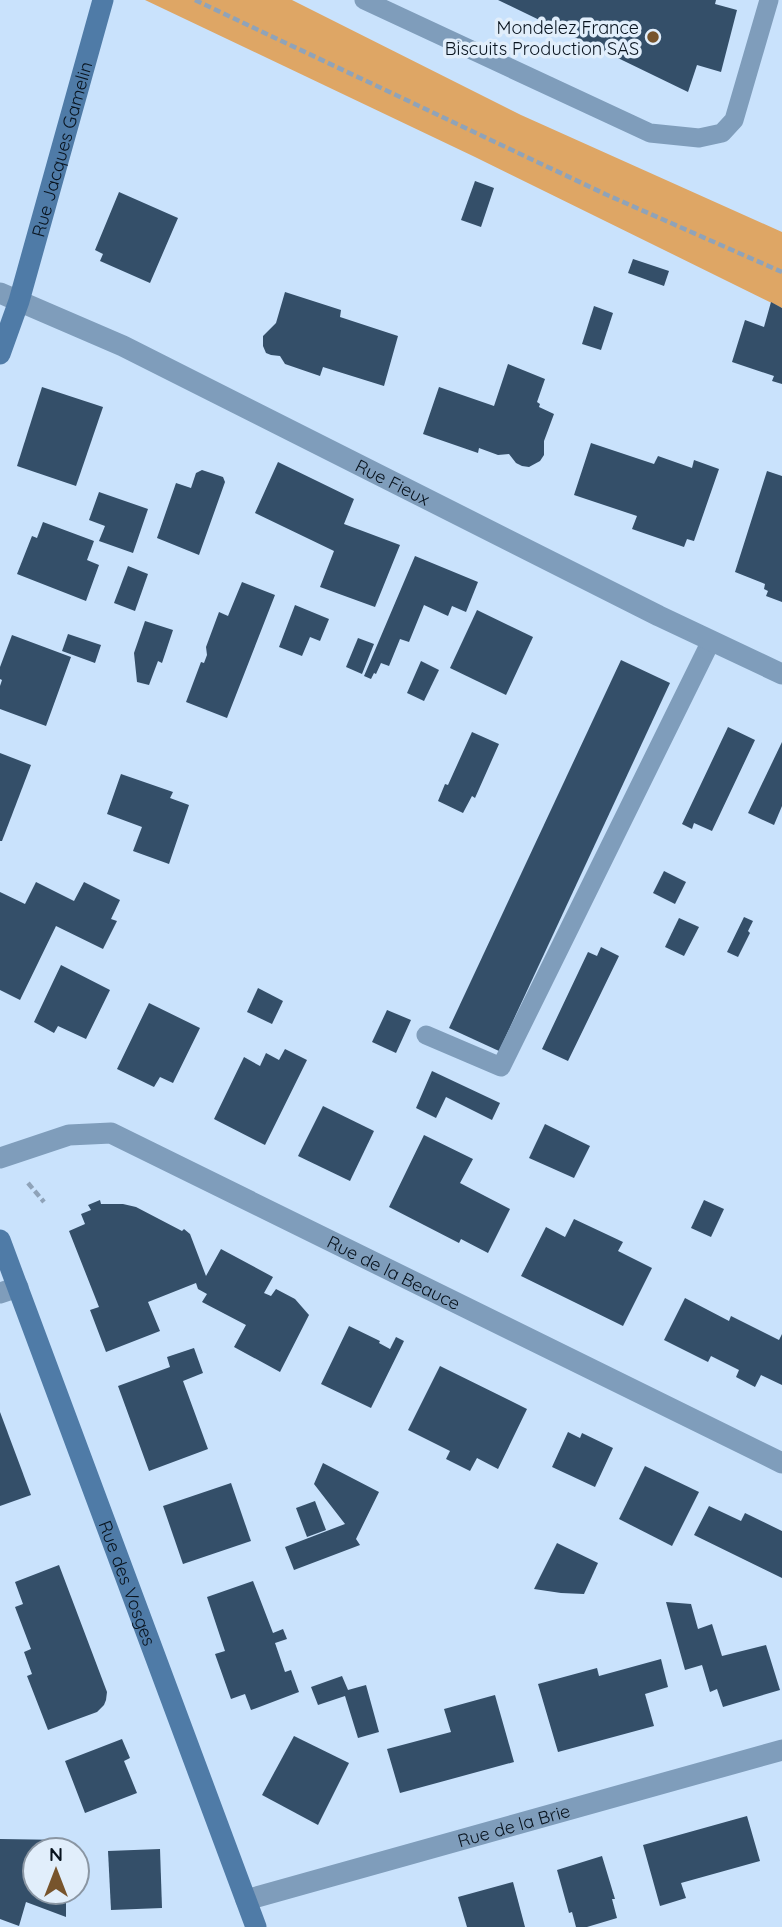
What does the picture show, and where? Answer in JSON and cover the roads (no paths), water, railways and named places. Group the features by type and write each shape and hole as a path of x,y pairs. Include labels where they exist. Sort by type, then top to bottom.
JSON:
{"street":[{"name":"Rue Jacques Gamelin","path":"9,297 103,0"},
{"path":"0,354 9,297"},
{"name":"Rue Fieux","path":"9,297 123,346 659,617 782,674"},
{"name":"Rue de la Beauce","path":"0,1158 69,1135 111,1133 782,1463"},
{"name":"Rue des Vosges","path":"0,1240 9,1290 256,1927"},
{"name":"Rue de la Brie","path":"246,1900 782,1749"}],"lane":[{"path":"364,0 650,133 699,138 722,132 734,120 769,0"},
{"path":"426,1035 501,1067 711,641"}],"place":[{"name":"Mondelez France Biscuits Production SAS","path":"653,37"}]}
